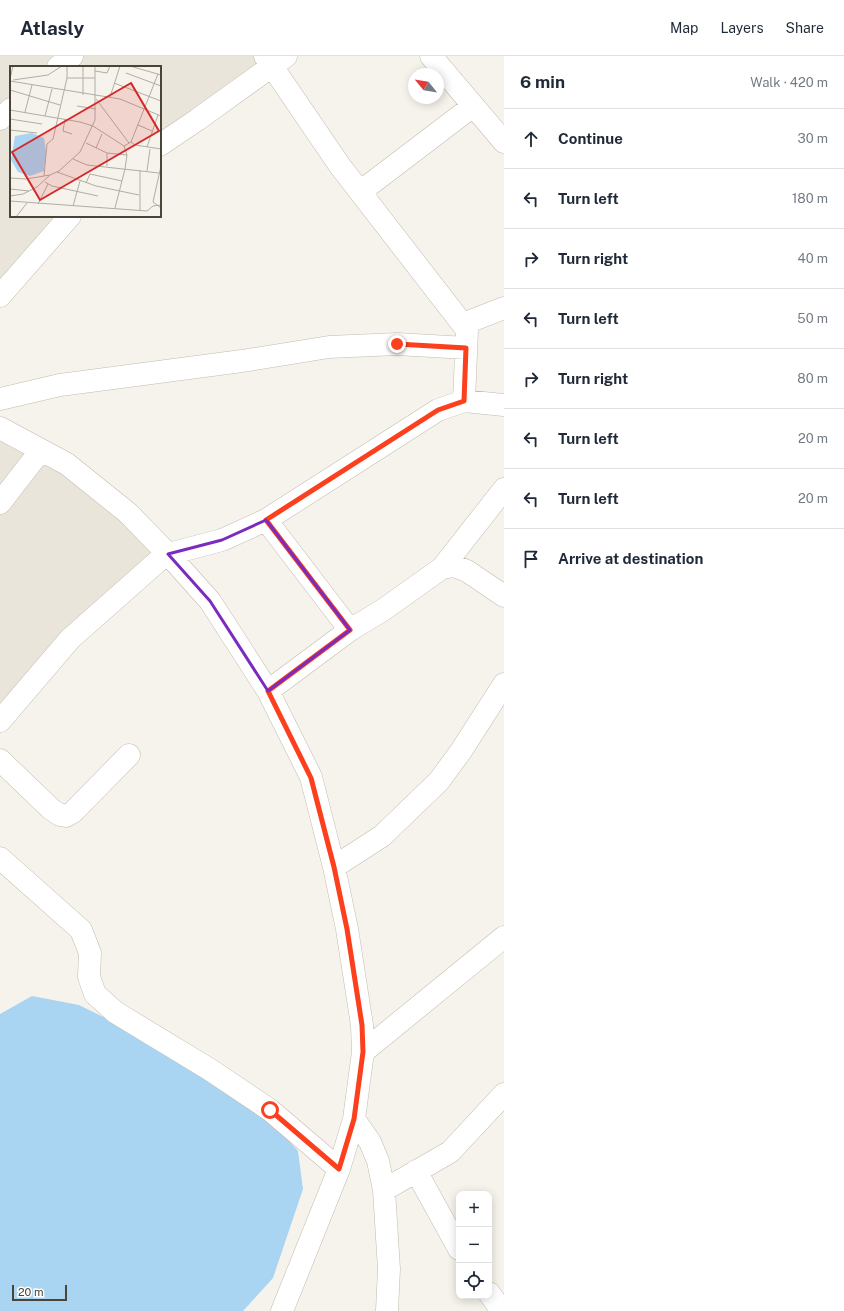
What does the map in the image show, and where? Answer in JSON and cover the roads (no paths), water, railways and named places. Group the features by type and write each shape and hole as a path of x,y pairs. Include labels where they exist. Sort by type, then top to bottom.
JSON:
{"street":[{"path":"59,66 72,56"},
{"path":"431,56 504,142"},
{"path":"161,144 197,120 274,59 340,166 467,330 464,401"},
{"path":"360,192 473,106"},
{"path":"0,119 10,110"},
{"path":"3,286 69,217"},
{"path":"463,324 504,308"},
{"path":"0,399 60,385 242,361 329,347 397,344 466,348"},
{"path":"0,721 70,639 165,555 222,540 266,520 438,410 464,401 504,405"},
{"path":"0,428 67,464 128,513 168,554 210,601 268,691 311,778 334,867 347,929 362,1025 363,1052 354,1119 339,1169 282,1311"},
{"path":"0,503 41,450"},
{"path":"268,691 350,630 383,610 442,568 504,489"},
{"path":"266,520 350,630"},
{"path":"442,568 454,566 467,571 504,596"},
{"path":"334,867 382,836 439,781 461,751 504,684"},
{"path":"0,760 51,809 60,815 66,816 73,812 129,755"},
{"path":"0,858 81,930 90,953 89,977 95,994 116,1012 209,1068 270,1110 339,1169"},
{"path":"363,1052 504,937"},
{"path":"384,1190 450,1152 504,1094"},
{"path":"354,1119 370,1142 378,1161 384,1190 389,1270 387,1311"},
{"path":"416,1171 456,1244"},
{"path":"492,1297 502,1311"}],"water":[{"path":"32,996 79,1005 158,1044 256,1105 298,1151 303,1189 273,1278 243,1311 0,1311 0,1014"}]}
